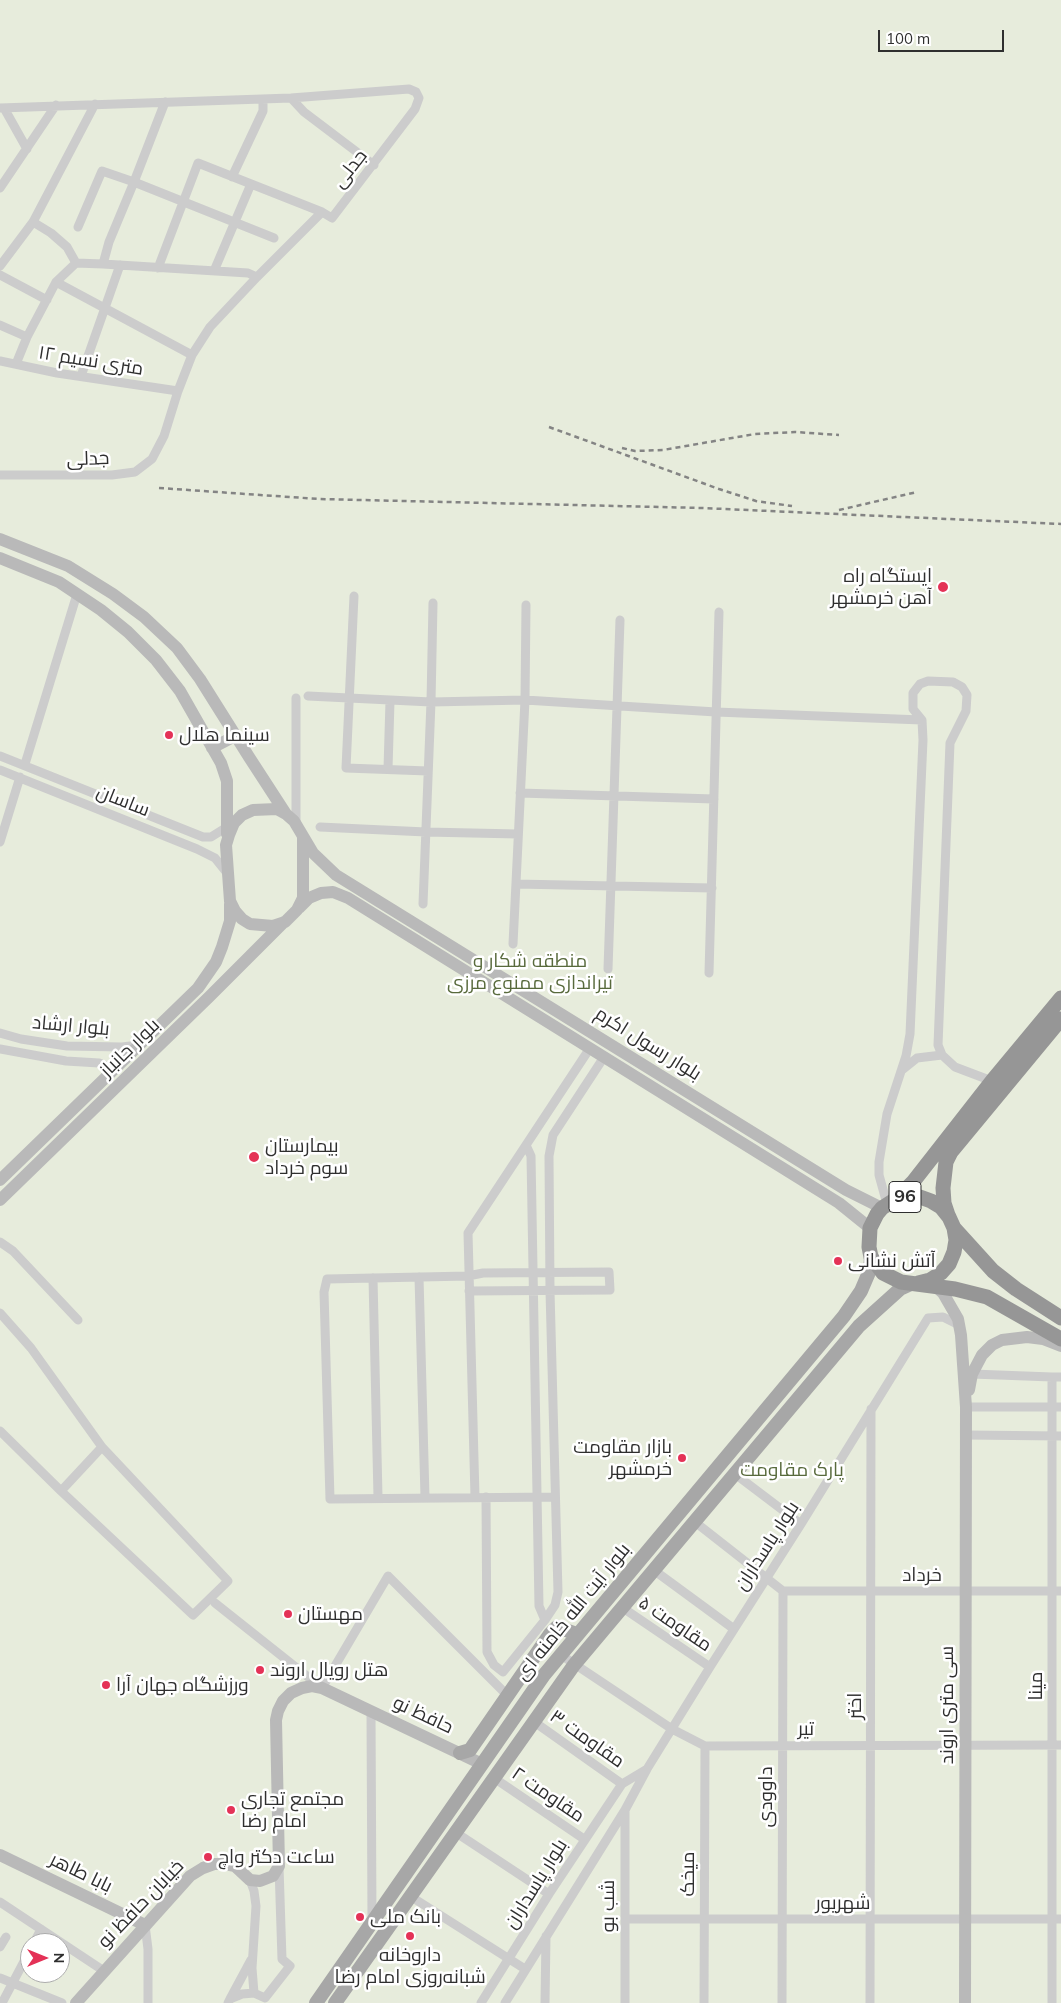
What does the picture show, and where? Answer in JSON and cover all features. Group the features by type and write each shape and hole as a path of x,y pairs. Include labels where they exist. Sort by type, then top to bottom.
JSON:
{"highway":[{"name":"96","path":"871,1257 869,1247 872,1221 913,1182 992,1081 1061,998"},
{"name":"96","path":"915,1284 930,1280 941,1273 949,1264 954,1252 956,1240 944,1203 943,1188 946,1162 951,1152 1061,1019"},
{"name":"96","path":"888,1204 908,1196 925,1199 941,1207 951,1222 993,1271 1016,1289 1061,1318"},
{"path":"871,1257 876,1266 891,1279 915,1284 934,1285 988,1298 1061,1339"}],"main road":[{"path":"0,539 68,566 113,594 144,617 177,648 200,679 235,736 303,837 303,898 297,910 285,922 273,926 250,924 235,911 230,901 226,845 227,781 221,764 180,691 156,660 128,632 101,610 59,582 0,558"},
{"path":"212,748 235,736"},
{"path":"226,845 234,823 242,815 263,808 277,809 286,814"},
{"name":"بلوار رسول اکرم","path":"303,837 313,853 336,875 846,1190 888,1204"},
{"name":"بلوار رسول اکرم","path":"297,910 309,898 321,893 333,892 348,898 839,1203 870,1228"},
{"name":"بلوار جانباز","path":"0,1180 198,988 216,962 227,933 230,921 230,901"},
{"name":"بلوار جانباز","path":"0,1200 285,922"},
{"path":"573,1038 581,1026"},
{"name":"بلوار آیت الله خامنه ای","path":"316,2003 561,1654 844,1316 861,1291 870,1270 871,1257"},
{"name":"بلوار آیت الله خامنه ای","path":"335,2003 574,1665 655,1571 859,1326 900,1289 915,1284"},
{"path":"934,1285 950,1305 959,1325 966,1407"},
{"path":"966,1407 972,1374 982,1355 992,1345 1002,1340 1027,1337 1043,1339 1061,1346"},
{"name":"سی متری اروند","path":"965,2003 966,1407"},
{"path":"460,1753 470,1750 550,1634 557,1627 577,1634"},
{"path":"250,1880 267,1879 273,1876 279,1866 276,1720 278,1711 283,1701 291,1693 312,1686 322,1688"},
{"name":"حافظ نو","path":"322,1688 482,1764"},
{"name":"بابا طاهر","path":"0,1855 145,1924"},
{"name":"خیابان حافظ نو","path":"76,2003 181,1884 203,1868 214,1864 235,1866 250,1880"}],"street":[{"name":"جدلی","path":"0,475 71,477 112,475 135,472 152,459 164,436 192,355 210,327 322,212 332,218 416,109 419,98 416,92 409,89 291,98 2,108"},
{"path":"291,98 304,112 374,165"},
{"path":"232,177 262,111 263,99"},
{"path":"103,264 109,242 165,102"},
{"path":"0,266 33,222 95,104"},
{"path":"0,188 56,105"},
{"path":"2,108 27,149"},
{"path":"158,268 198,163 322,212"},
{"path":"78,227 102,171 274,238"},
{"path":"214,271 251,184"},
{"path":"33,222 51,233 67,247 76,263"},
{"path":"16,364 27,337 56,282 76,263 248,273 257,277"},
{"path":"81,376 120,265"},
{"path":"0,275 47,300"},
{"path":"56,282 192,355"},
{"path":"0,325 27,337"},
{"name":"۱۲ متری نسیم","path":"0,361 57,373 178,391"},
{"path":"25,764 77,594"},
{"path":"354,596 346,768 428,771"},
{"path":"423,904 431,702 432,603"},
{"path":"513,944 525,700 526,605"},
{"path":"708,973 719,612"},
{"path":"608,969 620,620"},
{"path":"888,1204 879,1175 879,1162 887,1114 902,1070 910,1034 923,740 922,720 913,709 913,693 920,684 928,681 953,682 962,687 967,695 966,711 950,743 938,1045 942,1055 955,1067 992,1081"},
{"path":"308,696 431,702 525,700 716,712 922,720"},
{"path":"296,698 296,826"},
{"path":"388,769 390,700"},
{"name":"ساسان","path":"0,756 25,764 203,837 211,837 227,828"},
{"name":"ساسان","path":"0,770 197,849 215,858 228,873"},
{"path":"0,842 20,777"},
{"path":"520,793 714,799"},
{"path":"320,826 426,832 518,834"},
{"path":"516,884 712,888"},
{"name":"بلوار ارشاد","path":"0,1034 67,1046 122,1047 139,1044"},
{"path":"475,1497 468,1234 590,1048"},
{"name":"بلوار ارشاد","path":"0,1049 66,1061 99,1062 104,1066 108,1075"},
{"path":"902,1070 917,1058 942,1055"},
{"path":"486,1497 487,1652 494,1665 504,1672 545,1620 555,1605 558,1592 550,1291 549,1156 553,1135 604,1057"},
{"path":"573,1074 586,1084"},
{"path":"526,1145 531,1156 538,1497 538,1606 545,1620"},
{"path":"531,1156 549,1156"},
{"path":"0,1242 13,1250 78,1320"},
{"path":"469,1291 610,1290 609,1272 483,1273 468,1276 327,1279 324,1292 330,1499 378,1497 555,1497"},
{"path":"419,1277 425,1497"},
{"path":"373,1278 378,1497"},
{"path":"0,1313 31,1348 102,1447 228,1581 193,1615 0,1431"},
{"name":"بلوار پاسداران","path":"505,2003 546,1934 625,1810 766,1576 801,1524 928,1318 943,1317 959,1325"},
{"path":"972,1374 1057,1377"},
{"name":"مینا","path":"1052,2003 1057,1919 1057,1377"},
{"path":"536,1398 553,1398"},
{"path":"966,1407 1057,1407"},
{"name":"اختر","path":"870,2003 871,1409"},
{"path":"966,1435 1057,1436"},
{"path":"62,1491 102,1447"},
{"path":"736,1474 801,1524"},
{"path":"695,1522 783,1591"},
{"path":"655,1571 734,1629"},
{"path":"215,1603 322,1688 388,1576 508,1696"},
{"name":"خرداد","path":"783,1591 1056,1591"},
{"name":"داوودی","path":"782,2003 783,1591"},
{"name":"مقاومت ۵","path":"623,1608 710,1667"},
{"name":"تیر","path":"561,1654 574,1665 672,1730 705,1746 1057,1745"},
{"path":"371,1712 372,1922"},
{"name":"مقاومت ۳","path":"533,1722 622,1784"},
{"name":"میخک","path":"704,2003 705,1746"},
{"name":"بلوار پاسداران","path":"481,2003 584,1839 622,1784 648,1769"},
{"name":"مقاومت ۲","path":"494,1778 584,1839"},
{"name":"شب بو","path":"625,1810 625,2003"},
{"path":"455,1832 549,1894"},
{"path":"229,2001 242,1994 254,1993 265,1998 290,1966 282,1959 279,1866"},
{"path":"250,1880 256,1906 255,1950 252,1968 254,1993"},
{"path":"410,1896 525,1969"},
{"path":"0,1902 104,1971"},
{"name":"شهریور","path":"625,1919 1057,1919"},
{"path":"145,1924 148,1949 148,2003"},
{"path":"39,1933 41,1929"},
{"path":"545,2003 546,1934"},
{"path":"0,1947 6,1936"},
{"path":"229,2001 255,1950"},
{"path":"2,2003 20,1969"},
{"path":"0,1978 62,2003"}],"green space":[{"name":"منطقه شکار و تیراندازی ممنوع مرزی","path":"0,0 1061,0 1061,2003 0,2003"}],"railway":[{"path":"549,427 719,489 756,501 792,506"},
{"path":"622,448 635,451 663,450 755,434 795,432 839,435"},
{"path":"159,488 319,499 702,508 1061,524"},
{"path":"839,510 917,492"}],"place":[{"name":"ایستگاه راه آهن خرمشهر","path":"943,587"},
{"name":"سینما هلال","path":"169,735"},
{"name":"بیمارستان سوم خرداد","path":"254,1157"},
{"name":"آتش نشانی","path":"838,1261"},
{"name":"بازار مقاومت خرمشهر","path":"682,1458"},
{"name":"مهستان","path":"288,1614"},
{"name":"هتل رویال اروند","path":"260,1670"},
{"name":"ورزشگاه جهان آرا","path":"106,1685"},
{"name":"مجتمع تجاری امام رضا","path":"231,1810"},
{"name":"ساعت دکتر واچ","path":"208,1857"},
{"name":"بانک ملی","path":"360,1917"},
{"name":"داروخانه شبانه‌روزی امام رضا","path":"410,1936"}],"park label":[{"name":"پارک مقاومت","path":"792,1470"}]}
